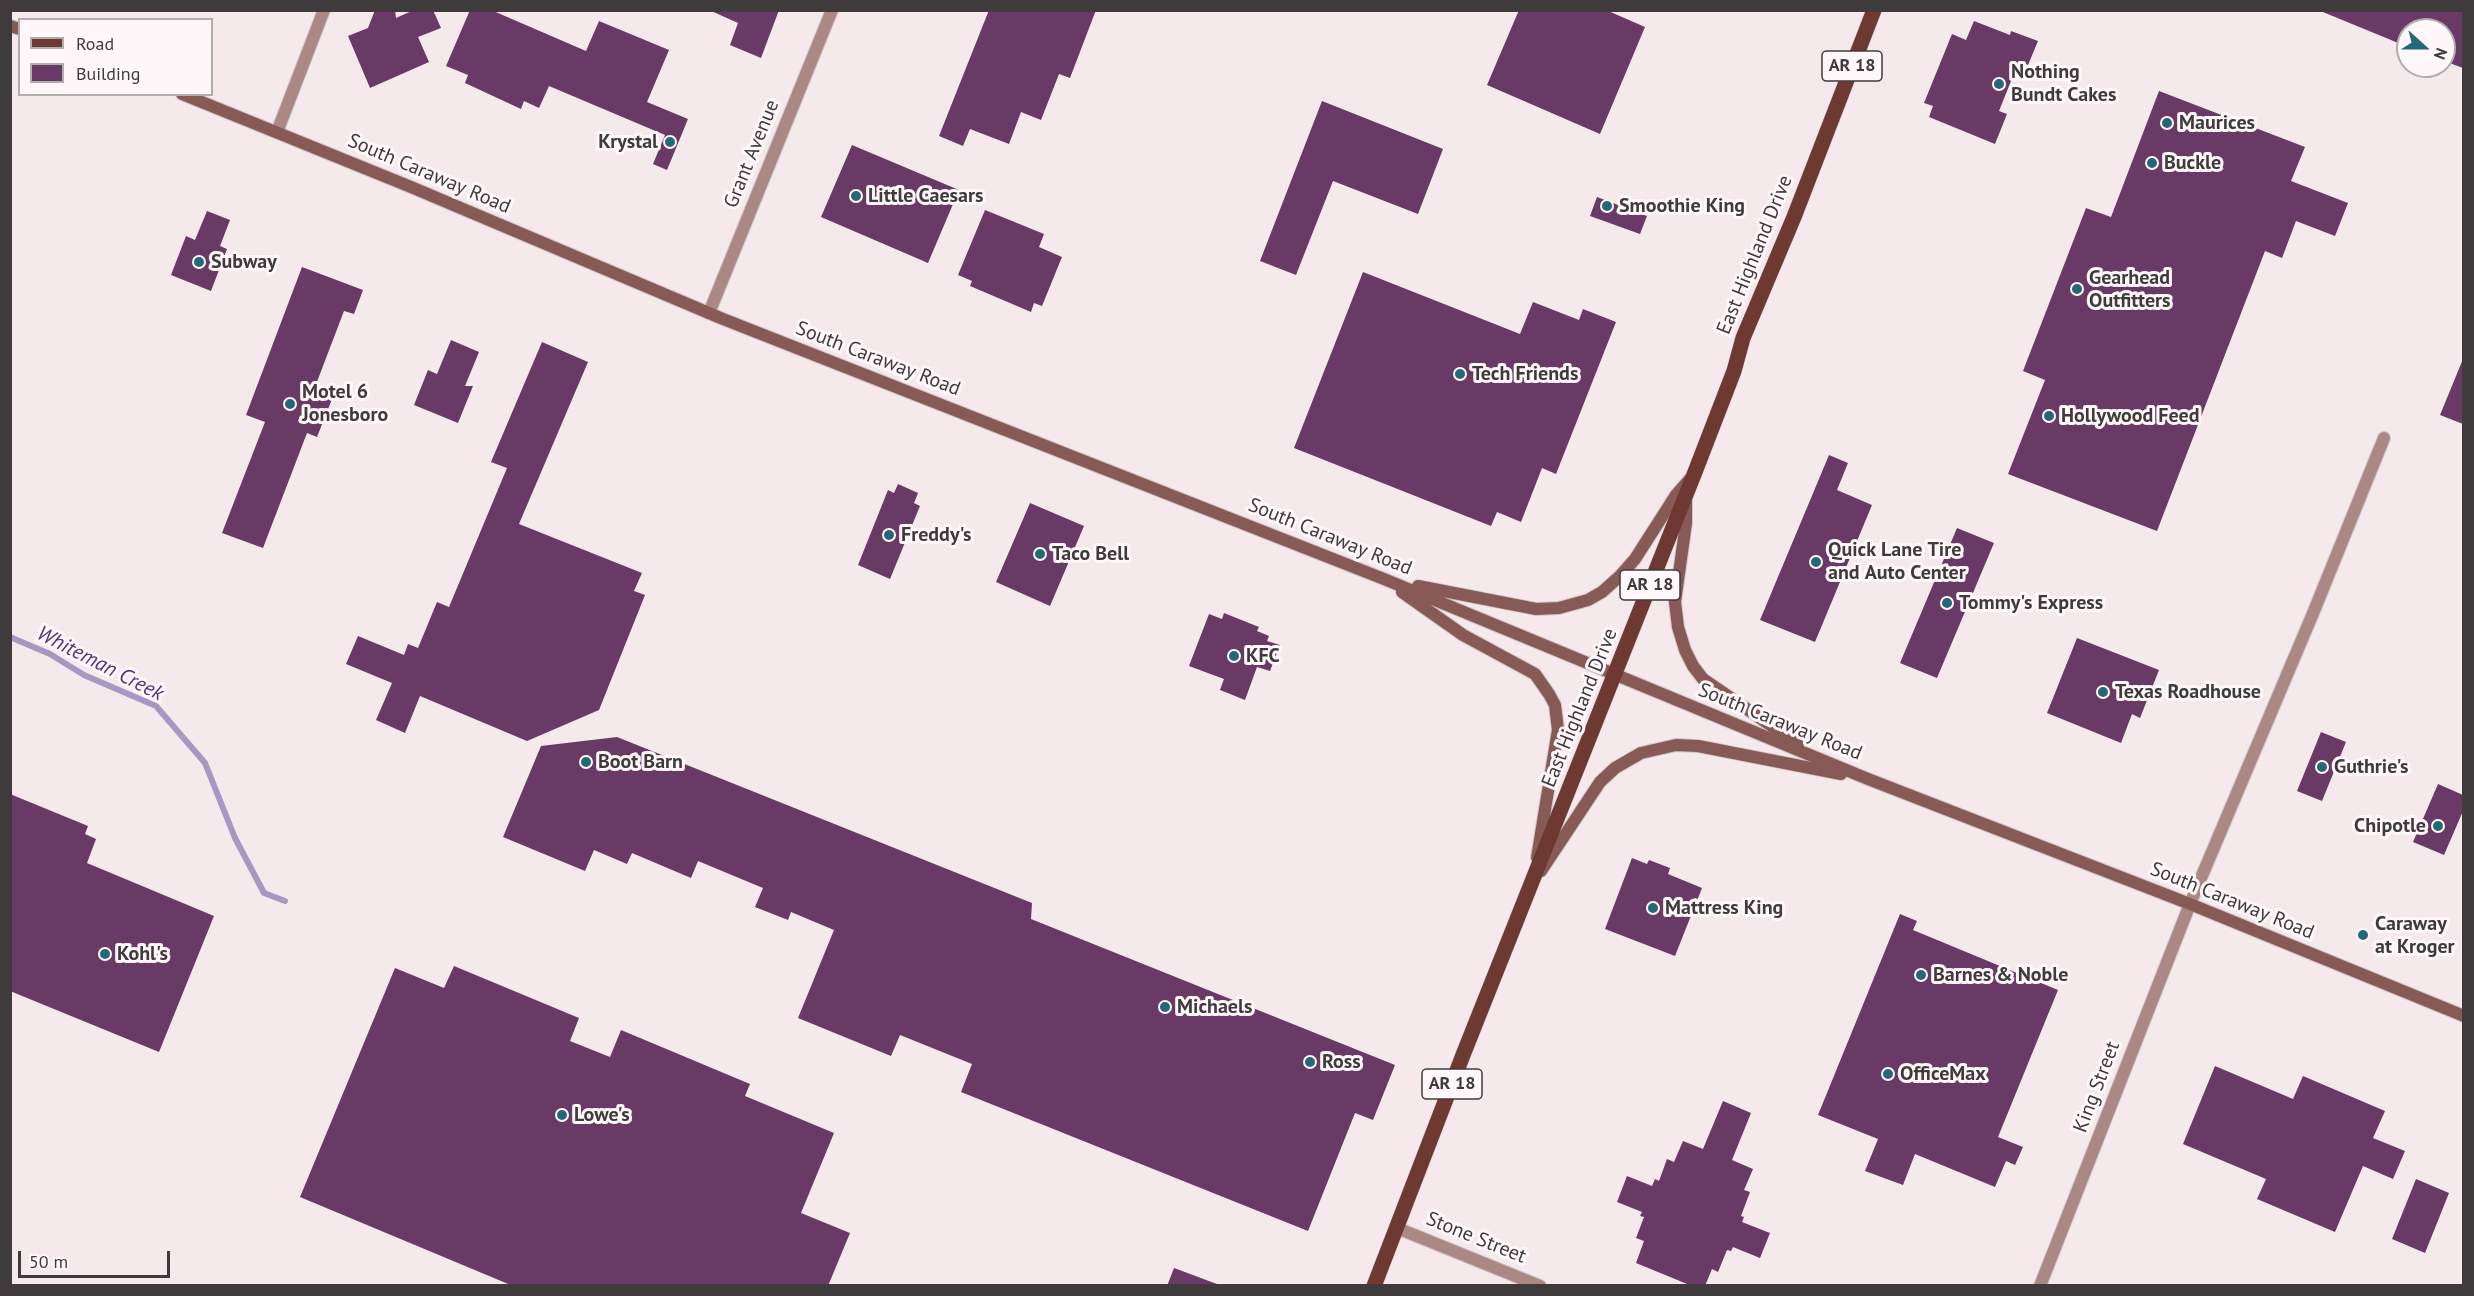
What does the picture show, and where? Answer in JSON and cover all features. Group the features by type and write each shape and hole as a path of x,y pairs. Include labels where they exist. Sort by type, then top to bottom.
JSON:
{"main road":[{"name":"East Highland Drive","path":"1374,1286 1463,1055 1686,496 1734,371 1743,338 1794,217 1874,10"},
{"name":"South Caraway Road","path":"187,96 709,313 1384,579 1868,779 2190,904 2463,1016"},
{"path":"1384,579 1520,607 1559,608 1574,605 1602,592 1635,560 1676,495 1695,472"},
{"path":"1686,496 1686,524 1675,602 1678,627 1693,666 1703,679 1800,746 1868,779"},
{"path":"1384,579 1463,635 1535,674 1544,684 1555,705 1558,718 1555,749 1533,883"},
{"path":"1533,883 1600,782 1615,768 1641,753 1676,745 1698,746 1868,779"}],"street":[{"path":"277,132 324,10"},
{"name":"Grant Avenue","path":"709,313 832,10"},
{"name":"King Street","path":"2040,1286 2190,904 2314,611 2384,438"},
{"name":"Stone Street","path":"1397,1228 1540,1286"}],"building":[{"path":"375,10 395,10 396,18 414,10 433,10 441,28 418,37 429,62 370,88 348,36 368,28"},
{"path":"470,10 491,10 586,51 599,21 669,50 647,102 688,119 667,170 653,164 665,135 549,86 539,108 524,101 521,109 465,83 468,75 446,66"},
{"path":"709,10 779,10 761,58 730,45 738,23"},
{"path":"989,10 1096,10 1070,78 1059,74 1041,120 1021,112 1009,144 970,129 963,146 939,136"},
{"path":"1519,10 1606,10 1645,27 1600,134 1487,85"},
{"path":"2318,10 2463,10 2463,68 2456,65 2456,18 2396,18 2396,42"},
{"path":"1974,21 2010,35 2011,31 2038,41 2028,65 2019,61 1999,111 2007,114 1995,144 1929,117 1933,106 1924,103 1952,34 1966,40"},
{"path":"2159,91 2305,147 2291,181 2348,203 2335,236 2296,221 2282,258 2265,251 2157,531 2008,474 2045,380 2023,371 2086,208 2111,217"},
{"path":"1322,101 1443,149 1418,214 1333,181 1296,275 1260,261"},
{"path":"852,145 959,190 928,263 821,217"},
{"name":"Smoothie King","path":"1597,197 1647,216 1640,234 1590,216"},
{"path":"985,210 1044,234 1039,247 1062,257 1042,306 1034,303 1031,312 970,286 972,281 958,275"},
{"name":"Subway","path":"207,211 230,220 220,246 227,249 211,291 171,275 186,236 195,240"},
{"name":"Motel 6 Jonesboro","path":"302,267 363,290 354,314 344,311 315,387 334,394 317,437 307,433 263,548 222,533 265,422 246,415"},
{"name":"Tech Friends","path":"1363,272 1520,334 1533,302 1579,320 1583,309 1616,322 1556,474 1542,468 1521,522 1497,512 1491,526 1294,448"},
{"path":"451,340 479,352 465,386 473,386 458,423 414,405 428,370 437,374"},
{"path":"542,342 588,362 519,524 642,573 634,591 645,595 599,710 527,741 420,696 405,733 376,720 392,683 346,664 358,636 404,655 408,644 418,648 437,602 449,607 507,468 491,462"},
{"path":"2463,359 2463,424 2440,415"},
{"name":"Quick Lane Tire and Auto Center","path":"1829,455 1848,463 1837,490 1872,505 1815,642 1760,620"},
{"name":"Freddy's","path":"898,484 918,493 914,503 920,506 890,579 858,565 888,490 894,493"},
{"name":"Taco Bell","path":"1030,503 1084,526 1050,606 996,582"},
{"name":"Tommy's Express","path":"1957,528 1994,543 1937,678 1900,663"},
{"name":"KFC","path":"1224,613 1259,627 1257,631 1269,636 1267,641 1280,645 1270,671 1257,667 1245,700 1220,690 1224,679 1189,666 1209,614 1222,619"},
{"name":"Texas Roadhouse","path":"2077,638 2159,670 2140,718 2132,714 2121,743 2047,713"},
{"name":"Guthrie's","path":"2321,732 2346,742 2322,801 2297,791"},
{"path":"617,737 1032,903 1031,919 1395,1065 1373,1120 1355,1113 1308,1231 961,1092 972,1064 900,1035 891,1056 798,1018 834,930 791,912 788,920 755,907 763,888 698,861 691,878 632,853 627,864 594,850 585,871 503,837 541,746"},
{"name":"Chipotle","path":"2438,784 2463,795 2463,811 2444,855 2413,842"},
{"name":"Kohl's","path":"10,794 88,826 85,834 96,839 87,863 214,916 159,1052 10,991"},
{"name":"Mattress King","path":"1632,858 1647,864 1649,860 1670,868 1668,874 1702,888 1675,956 1605,929"},
{"path":"1900,914 1917,921 1913,930 2058,990 1998,1137 2023,1147 2015,1165 2006,1161 1995,1187 1915,1154 1903,1185 1865,1171 1878,1139 1818,1115"},
{"name":"Lowe's","path":"454,966 579,1018 570,1041 610,1057 621,1030 750,1084 745,1096 834,1133 801,1213 850,1233 828,1286 513,1286 300,1197 395,968 444,988"},
{"path":"2215,1066 2293,1099 2303,1076 2385,1111 2373,1138 2405,1151 2393,1179 2363,1166 2335,1232 2257,1199 2266,1179 2183,1144"},
{"path":"1723,1101 1751,1113 1732,1160 1753,1169 1744,1190 1750,1192 1741,1216 1744,1217 1742,1222 1770,1233 1760,1258 1733,1247 1731,1251 1727,1250 1718,1272 1712,1269 1705,1286 1692,1286 1636,1263 1644,1241 1636,1238 1644,1217 1640,1216 1642,1212 1617,1202 1627,1176 1652,1186 1655,1179 1659,1181 1667,1159 1674,1162 1683,1141 1703,1149"},
{"path":"2416,1179 2449,1193 2425,1253 2392,1239"},
{"path":"1174,1268 1217,1284 1217,1286 1167,1286"}],"waterway":[{"name":"Whiteman Creek","path":"10,637 50,654 84,675 156,706 205,763 235,838 264,893 285,901"}],"place":[{"name":"Nothing Bundt Cakes","path":"1999,84"},
{"name":"Maurices","path":"2167,123"},
{"name":"Krystal","path":"670,142"},
{"name":"Buckle","path":"2152,163"},
{"name":"Little Caesars","path":"856,196"},
{"name":"Smoothie King","path":"1607,206"},
{"name":"Subway","path":"199,262"},
{"name":"Gearhead Outfitters","path":"2077,289"},
{"name":"Tech Friends","path":"1460,374"},
{"name":"Motel 6 Jonesboro","path":"290,404"},
{"name":"Hollywood Feed","path":"2049,416"},
{"name":"Freddy's","path":"889,535"},
{"name":"Taco Bell","path":"1040,554"},
{"name":"Quick Lane Tire and Auto Center","path":"1816,562"},
{"name":"Tommy's Express","path":"1947,603"},
{"name":"KFC","path":"1234,656"},
{"name":"Texas Roadhouse","path":"2103,692"},
{"name":"Boot Barn","path":"586,762"},
{"name":"Guthrie's","path":"2322,767"},
{"name":"Chipotle","path":"2438,826"},
{"name":"Mattress King","path":"1653,908"},
{"name":"Caraway at Kroger","path":"2363,935"},
{"name":"Kohl's","path":"105,954"},
{"name":"Barnes & Noble","path":"1921,975"},
{"name":"Michaels","path":"1165,1007"},
{"name":"Ross","path":"1310,1062"},
{"name":"OfficeMax","path":"1888,1074"},
{"name":"Lowe's","path":"562,1115"}]}
